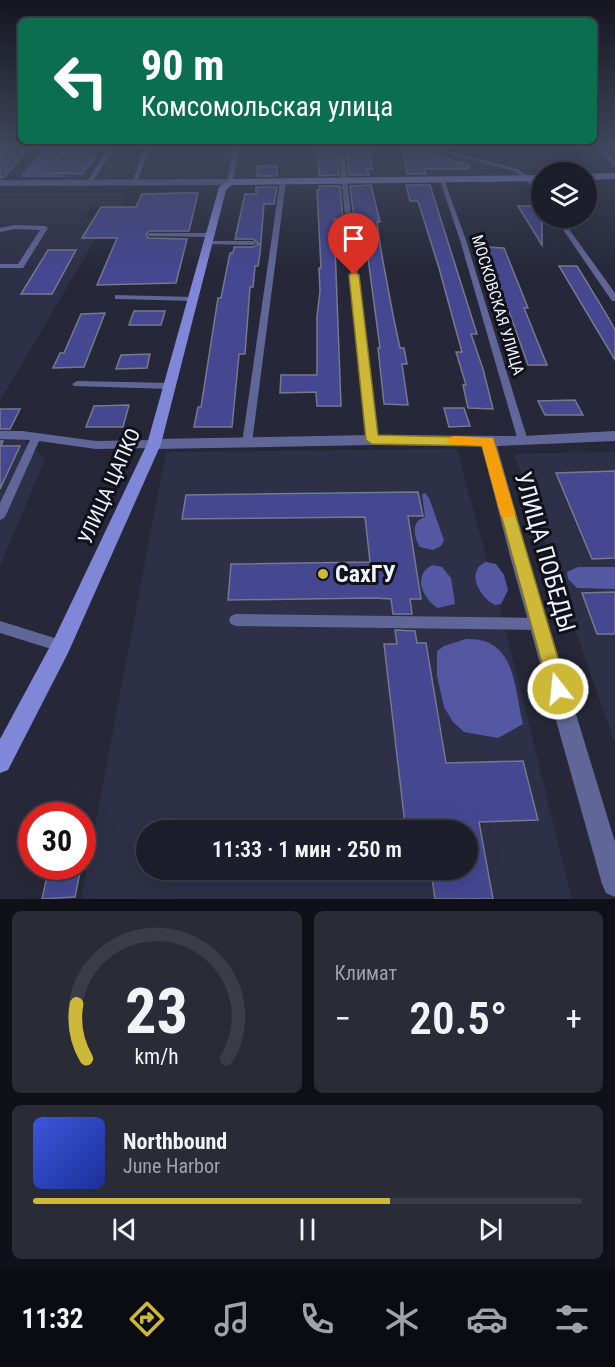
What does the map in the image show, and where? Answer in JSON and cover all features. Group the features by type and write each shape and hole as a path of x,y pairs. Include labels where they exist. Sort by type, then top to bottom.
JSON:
{"street":[{"name":"УЛИЦА ЦАПКО","path":"0,762 61,646 154,444 208,239 224,187"},
{"path":"154,444 372,440 523,441 615,436"},
{"name":"УЛИЦА ПОБЕДЫ","path":"488,441 615,884"}],"lane":[{"path":"247,443 282,187"},
{"path":"345,187 372,440"},
{"name":"МОСКОВСКАЯ УЛИЦА","path":"444,187 463,240 523,441"},
{"path":"0,230 15,227 45,228 20,266 0,266"},
{"path":"565,228 615,299"},
{"path":"150,234 253,243"},
{"path":"118,297 193,298"},
{"path":"77,384 170,386"},
{"path":"0,435 96,445 154,444"},
{"path":"0,515 36,437"},
{"path":"236,620 539,624"},
{"path":"0,627 61,646"}],"shaded area":[{"path":"0,193 127,193 121,207 92,207 85,217 94,218 82,237 96,238 0,401"},
{"path":"0,415 10,429 45,459 0,566"},
{"path":"457,449 504,624 572,899 81,899 85,880 96,880 96,820 166,452"},
{"path":"615,452 615,744 514,454"},
{"path":"425,493 429,498 444,540 441,546 433,550 420,547 415,534 415,525 425,517 422,494"},
{"path":"486,562 496,564 504,575 508,590 501,604 495,605 489,601 477,584 476,571"},
{"path":"433,565 442,567 451,578 455,604 438,608 424,593 421,580 427,569"},
{"path":"578,567 615,567 615,589 577,588 568,579 567,572"},
{"path":"466,639 482,641 495,646 504,655 510,667 523,724 498,738 464,732 453,722 444,707 437,676 437,651 444,646"}],"building":[{"path":"256,187 277,187 274,204 264,204 258,266 255,266 253,287 250,287 245,354 239,354 232,427 194,427 198,407 201,407 218,298 221,298 230,253 233,253 234,247 253,247 259,244 253,239 235,239 245,194 256,194"},
{"path":"319,187 340,187 343,219 334,219 341,406 317,406 316,392 280,393 281,375 317,375 317,317 320,291 319,268 321,268 317,190 320,190"},
{"path":"350,187 371,187 380,222 377,222 393,315 400,348 404,348 407,364 402,364 408,405 384,404 378,348 380,348 366,243 362,219 354,219"},
{"path":"406,187 431,187 477,334 471,334 493,409 468,408 463,385 466,385 456,352 462,352 439,268 418,201 410,201"},
{"path":"198,193 189,231 150,231 146,234 148,238 187,239 176,283 97,285 117,238 82,238 101,207 136,207 142,194"},
{"path":"518,206 531,206 531,227"},
{"path":"532,228 542,228 542,245"},
{"path":"486,247 504,248 528,308 524,308 547,365 528,365"},
{"path":"48,250 76,250 52,294 21,294"},
{"path":"559,266 577,266 608,317 615,330 615,360"},
{"path":"134,311 165,311 161,325 129,325"},
{"path":"105,313 84,367 53,368 60,353 64,353 81,314"},
{"path":"150,354 147,368 116,369 121,355"},
{"path":"575,400 583,415 545,415 538,401"},
{"path":"129,405 123,427 86,427 94,406"},
{"path":"444,408 464,408 470,426 449,427"},
{"path":"0,409 20,409 10,429 0,429"},
{"path":"0,441 3,441 1,446 20,446 0,489"},
{"path":"615,471 615,558 592,559 556,473"},
{"name":"СахГУ","path":"418,492 423,516 408,516 421,599 410,599 412,614 393,614 391,599 228,600 231,564 370,562 365,517 182,519 186,495"},
{"path":"615,592 615,634 597,634 582,593"},
{"path":"395,630 415,631 417,643 426,643 446,763 523,761 538,820 479,822 493,899 435,899 432,880 478,880 478,820 405,820 384,644 397,644"},
{"path":"46,880 78,880 75,897 42,899"}],"slow traffic":[{"path":"454,441 488,441 507,513"}],"place":[{"name":"СахГУ","path":"323,574"}],"route":[{"path":"354,275 372,440 488,441 558,689"}]}
